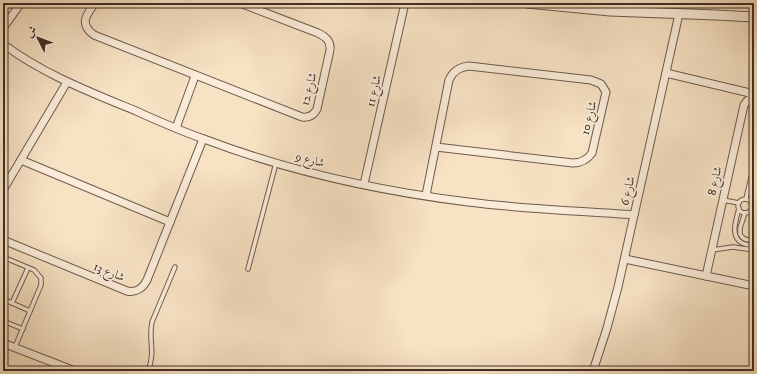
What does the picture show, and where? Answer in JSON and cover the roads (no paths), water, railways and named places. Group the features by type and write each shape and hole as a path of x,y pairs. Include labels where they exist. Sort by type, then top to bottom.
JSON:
{"street":[{"path":"3,28 20,3"},
{"name":"شارع 12","path":"95,3 88,12 85,20 88,29 92,34 195,76 302,117 311,116 317,111 330,50 328,40 318,33 240,3"},
{"name":"شارع 11","path":"364,184 405,3"},
{"path":"527,3 558,4 610,11 754,18"},
{"name":"شارع 6","path":"593,371 607,328 625,259 679,14"},
{"name":"شارع 9","path":"3,44 23,58 67,82 203,139 276,163 364,184 426,195 490,204 634,215"},
{"name":"شارع 10","path":"426,195 450,78 454,72 468,66 591,80 601,84 606,92 592,153 587,159 581,162 573,163 436,147"},
{"name":"شارع 8","path":"666,73 754,95"},
{"path":"176,128 195,76"},
{"path":"3,190 67,82"},
{"name":"شارع 8","path":"706,276 744,105 754,95"},
{"name":"شارع 13","path":"3,240 127,291 134,292 141,288 145,283 203,139"},
{"path":"20,160 170,222"},
{"path":"625,259 754,286"},
{"path":"3,342 59,368 75,371"}],"lane":[{"path":"248,269 276,163"},
{"path":"754,164 746,199 742,200 739,206 735,230 735,236 738,241 746,245 754,244"},
{"path":"744,213 749,212 753,208 751,203 746,199"},
{"path":"722,200 739,206 741,211 744,213"},
{"path":"744,213 740,234 747,240 754,239"},
{"path":"711,250 733,247 754,250"},
{"path":"3,257 38,274 42,282 15,347"},
{"path":"157,371 148,369 152,358 150,329 175,267"},
{"path":"12,303 28,268"},
{"path":"3,299 30,311"},
{"path":"3,321 23,329"}]}
